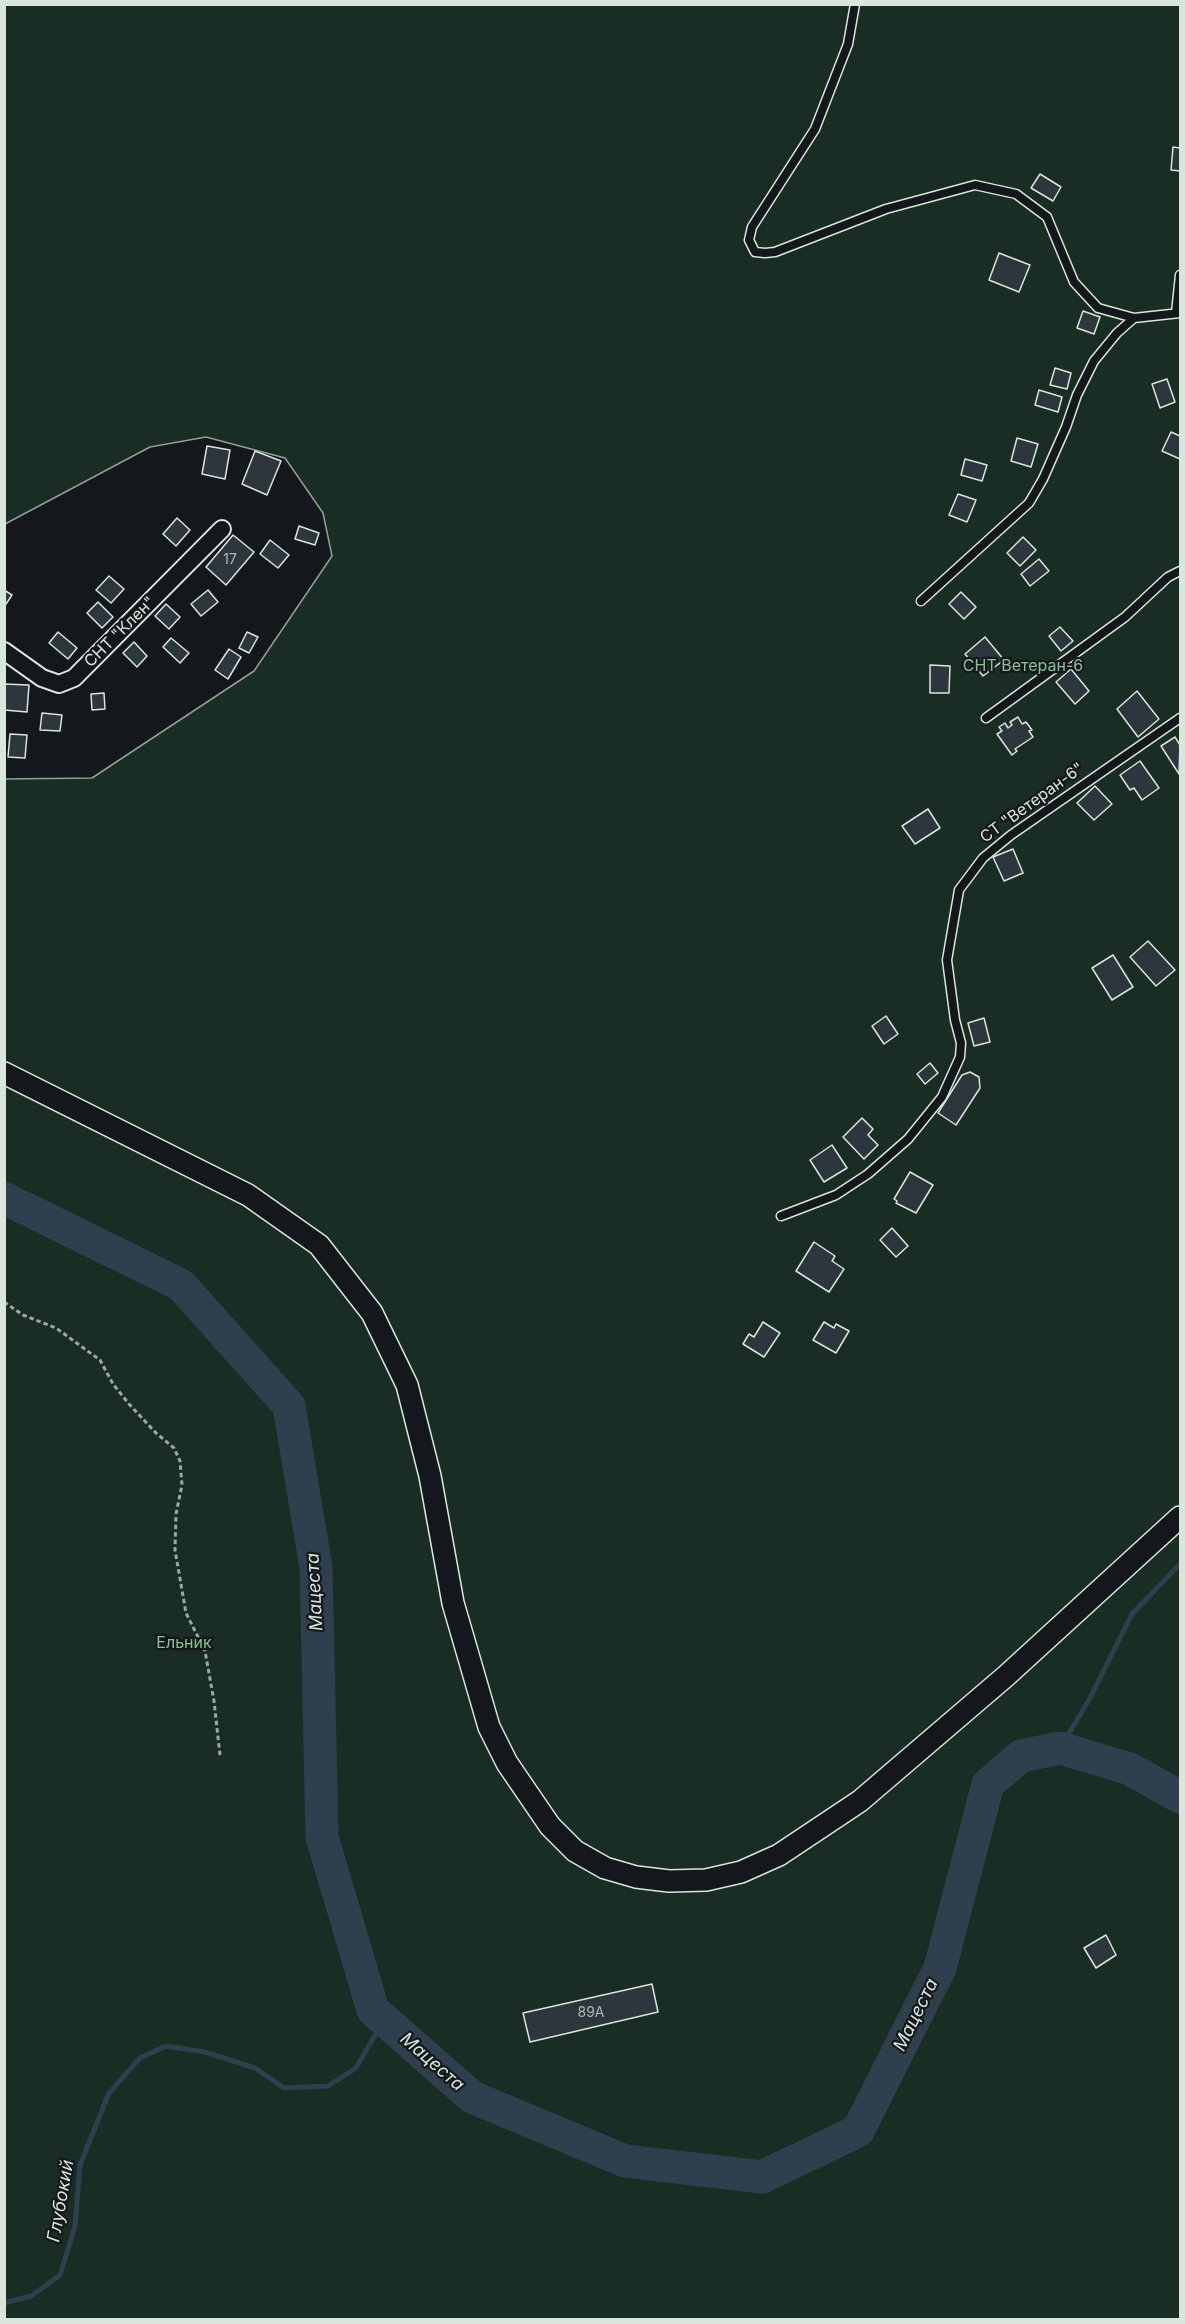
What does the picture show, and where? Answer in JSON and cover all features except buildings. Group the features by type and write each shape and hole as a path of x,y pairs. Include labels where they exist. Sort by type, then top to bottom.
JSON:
{"street":[{"name":"СНТ \"Клен\"","path":"4,651 42,678 59,684 74,678 222,529"},
{"path":"4,1073 249,1195 319,1245 372,1313 407,1385 430,1476 453,1603 489,1727 507,1763 550,1826 575,1851 605,1868 636,1877 669,1881 706,1880 741,1872 779,1855 860,1801 1006,1676 1180,1518"}],"lane":[{"path":"855,4 848,44 815,129 752,227 749,240 755,252 775,252 886,209 975,185 1016,194 1047,217 1074,282 1098,308 1134,318 1178,313 1180,275"},
{"path":"921,602 1029,503 1043,479 1077,395 1094,361 1134,318"},
{"path":"986,718 1125,617 1168,577 1180,572"},
{"name":"СТ \"Ветеран-6\"","path":"782,1216 836,1195 868,1174 908,1139 942,1097 960,1057 961,1043 955,1020 946,960 958,890 983,858 1021,828 1180,718"}],"path":[{"path":"4,1302 23,1315 57,1328 100,1360 112,1384 156,1433 174,1448 180,1461 182,1485 176,1514 175,1550 186,1613 206,1651 220,1755"}],"green space":[{"path":"5,5 1180,5 1180,2319 5,2319 4,779 92,778 254,671 332,556 323,513 285,458 206,437 150,447 5,524"}],"waterway":[{"name":"Мацеста","path":"4,1198 181,1285 289,1406 316,1567 322,1837 373,2010 472,2097 625,2161 762,2177 858,2131 940,1968 988,1784 1021,1756 1060,1748 1130,1769 1180,1797"},
{"path":"1060,1748 1089,1700 1132,1614 1180,1564"},
{"name":"Глубокий","path":"4,2303 31,2296 60,2275 75,2226 80,2165 109,2093 140,2058 166,2046 205,2052 255,2068 284,2088 328,2086 356,2068 377,2032 373,2010"}],"park label":[{"name":"СНТ Ветеран-6","path":"1023,666"},
{"name":"Ельник","path":"184,1643"}]}
